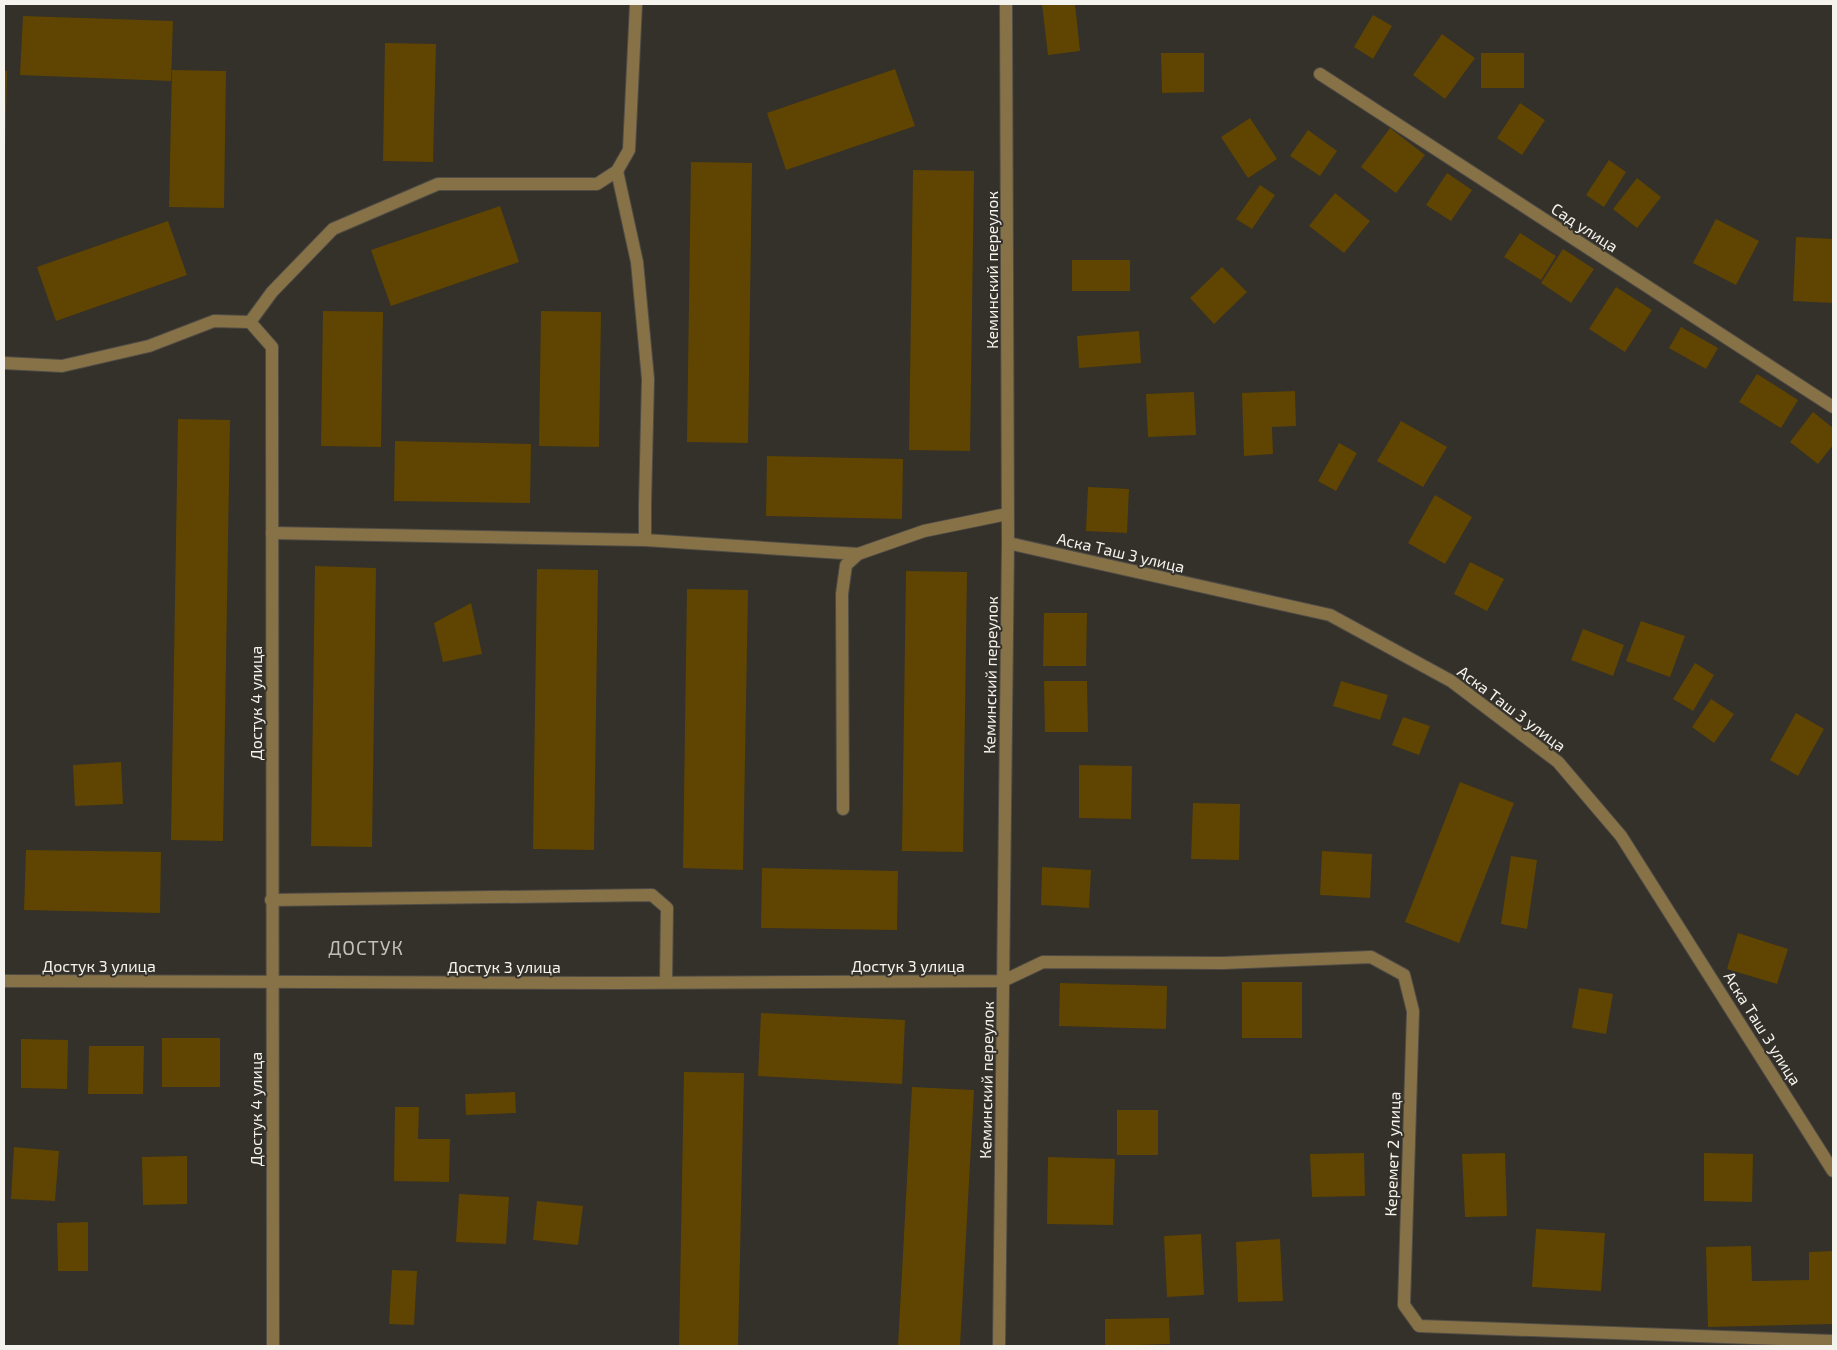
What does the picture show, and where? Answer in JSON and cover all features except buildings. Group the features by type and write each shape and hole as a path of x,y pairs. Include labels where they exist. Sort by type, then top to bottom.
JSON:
{"street":[{"path":"4,363 62,366 148,346 214,322 250,322 272,292 333,229 438,184 597,184 617,171 629,150 636,4"},
{"name":"Кеминский переулок","path":"999,1346 1008,543 1006,4"},
{"name":"Сад улица","path":"1320,74 1833,407"},
{"path":"617,171 637,262 648,378 645,540"},
{"name":"Достук 4 улица","path":"250,322 272,347 271,982 273,1346"},
{"path":"272,532 645,540 858,554 924,531 1007,514"},
{"name":"Аска Таш 3 улица","path":"1008,543 1330,615 1451,681 1474,698 1558,762 1621,836 1830,1158 1833,1171"},
{"path":"843,809 842,594 846,565 858,554"},
{"path":"271,900 652,895 667,908 666,982"},
{"name":"Керемет 2 улица","path":"1003,981 1043,962 1223,963 1371,957 1404,974 1414,1011 1404,1305 1419,1326 1833,1341"},
{"name":"Достук 3 улица","path":"4,982 1003,981"}],"district":[{"name":"ДОСТУК","path":"366,947"}]}
